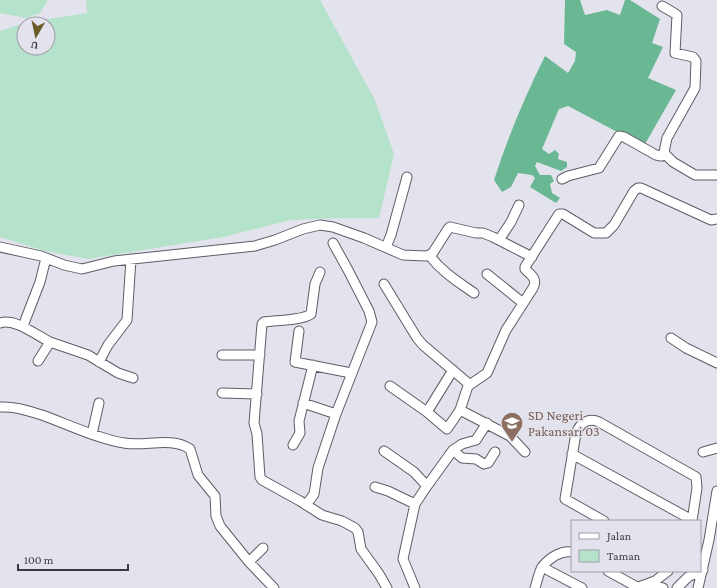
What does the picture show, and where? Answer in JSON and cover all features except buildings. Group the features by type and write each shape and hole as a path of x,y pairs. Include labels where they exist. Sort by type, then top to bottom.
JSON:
{"street":[{"path":"662,6 677,15 675,54 693,57 696,59 695,88 667,138 664,148 666,155 674,162 695,175 717,175"},
{"path":"562,179 598,168 619,136 624,137 656,155 666,155"},
{"path":"386,247 391,235 407,177"},
{"path":"469,384 477,381 487,373 506,330 535,284 533,276 525,269 558,214 563,214 594,233 606,233 614,225 634,191 638,188 645,189 716,221"},
{"path":"499,240 511,222 519,206"},
{"path":"0,247 46,258 64,265 82,268 114,261 255,246 303,229 320,225 333,227 403,255 429,256 451,278 474,293"},
{"path":"429,256 435,250 450,227 476,233 483,233 532,257"},
{"path":"306,505 314,494 318,468 351,373 369,331 372,318 348,270 332,243"},
{"path":"22,326 40,282 46,258"},
{"path":"99,362 108,344 127,320 131,259"},
{"path":"320,272 315,284 311,314 309,316 263,322 261,327 254,423 257,434 260,477 262,480 322,515 342,521 355,528 358,532 361,549 387,588"},
{"path":"487,274 523,304"},
{"path":"384,284 417,338 423,345 469,384"},
{"path":"0,322 4,321 22,326 50,342 88,355 118,373 133,378"},
{"path":"299,331 295,362 351,373"},
{"path":"671,338 691,351 717,363"},
{"path":"38,362 50,342"},
{"path":"222,355 260,356"},
{"path":"293,445 300,433 298,421 313,365"},
{"path":"427,412 453,370"},
{"path":"390,386 427,412 447,429 460,410 469,384"},
{"path":"222,393 257,394"},
{"path":"303,403 336,414"},
{"path":"92,434 99,404"},
{"path":"0,407 22,409 92,434 123,443 171,443 187,447 190,449 198,475 215,496 216,516 220,526 249,562 274,588"},
{"path":"460,410 510,436 525,452"},
{"path":"572,454 692,520 696,492 696,477 606,426 593,420 584,422 579,426 576,433 572,454 565,499 602,520"},
{"path":"415,588 403,559 415,504 453,450 462,444 476,440 487,423"},
{"path":"703,452 717,448"},
{"path":"453,450 462,458 476,459 484,464 488,463 495,452"},
{"path":"384,451 414,472 427,486"},
{"path":"375,487 388,491 415,504"},
{"path":"698,588 703,570 717,491"},
{"path":"249,562 263,548"},
{"path":"535,588 542,567 556,555 567,551 571,552"},
{"path":"542,567 582,588"},
{"path":"610,572 638,587 659,587"},
{"path":"638,587 655,581 667,572"},
{"path":"677,588 688,576 698,572"}],"green space":[{"path":"0,0 48,0 40,13 32,16 16,16 0,13"},
{"path":"86,0 320,0 375,100 394,154 379,218 290,220 223,237 88,259 45,251 0,237 0,31 16,26 16,56 56,56 56,18 87,13"},
{"path":"565,0 580,0 585,15 607,10 620,15 625,0 630,0 660,19 652,43 663,47 648,78 676,90 645,144 640,144 568,106 559,109 542,149 549,154 555,150 559,154 558,159 567,162 567,167 561,171 537,162 535,166 540,175 551,175 554,181 550,184 552,193 560,198 556,203 530,187 535,178 532,175 518,173 511,187 502,192 494,180 517,117 545,56 568,73 575,61 576,52 564,44"}],"place":[{"name":"SD Negeri Pakansari 03","path":"512,442"}]}
